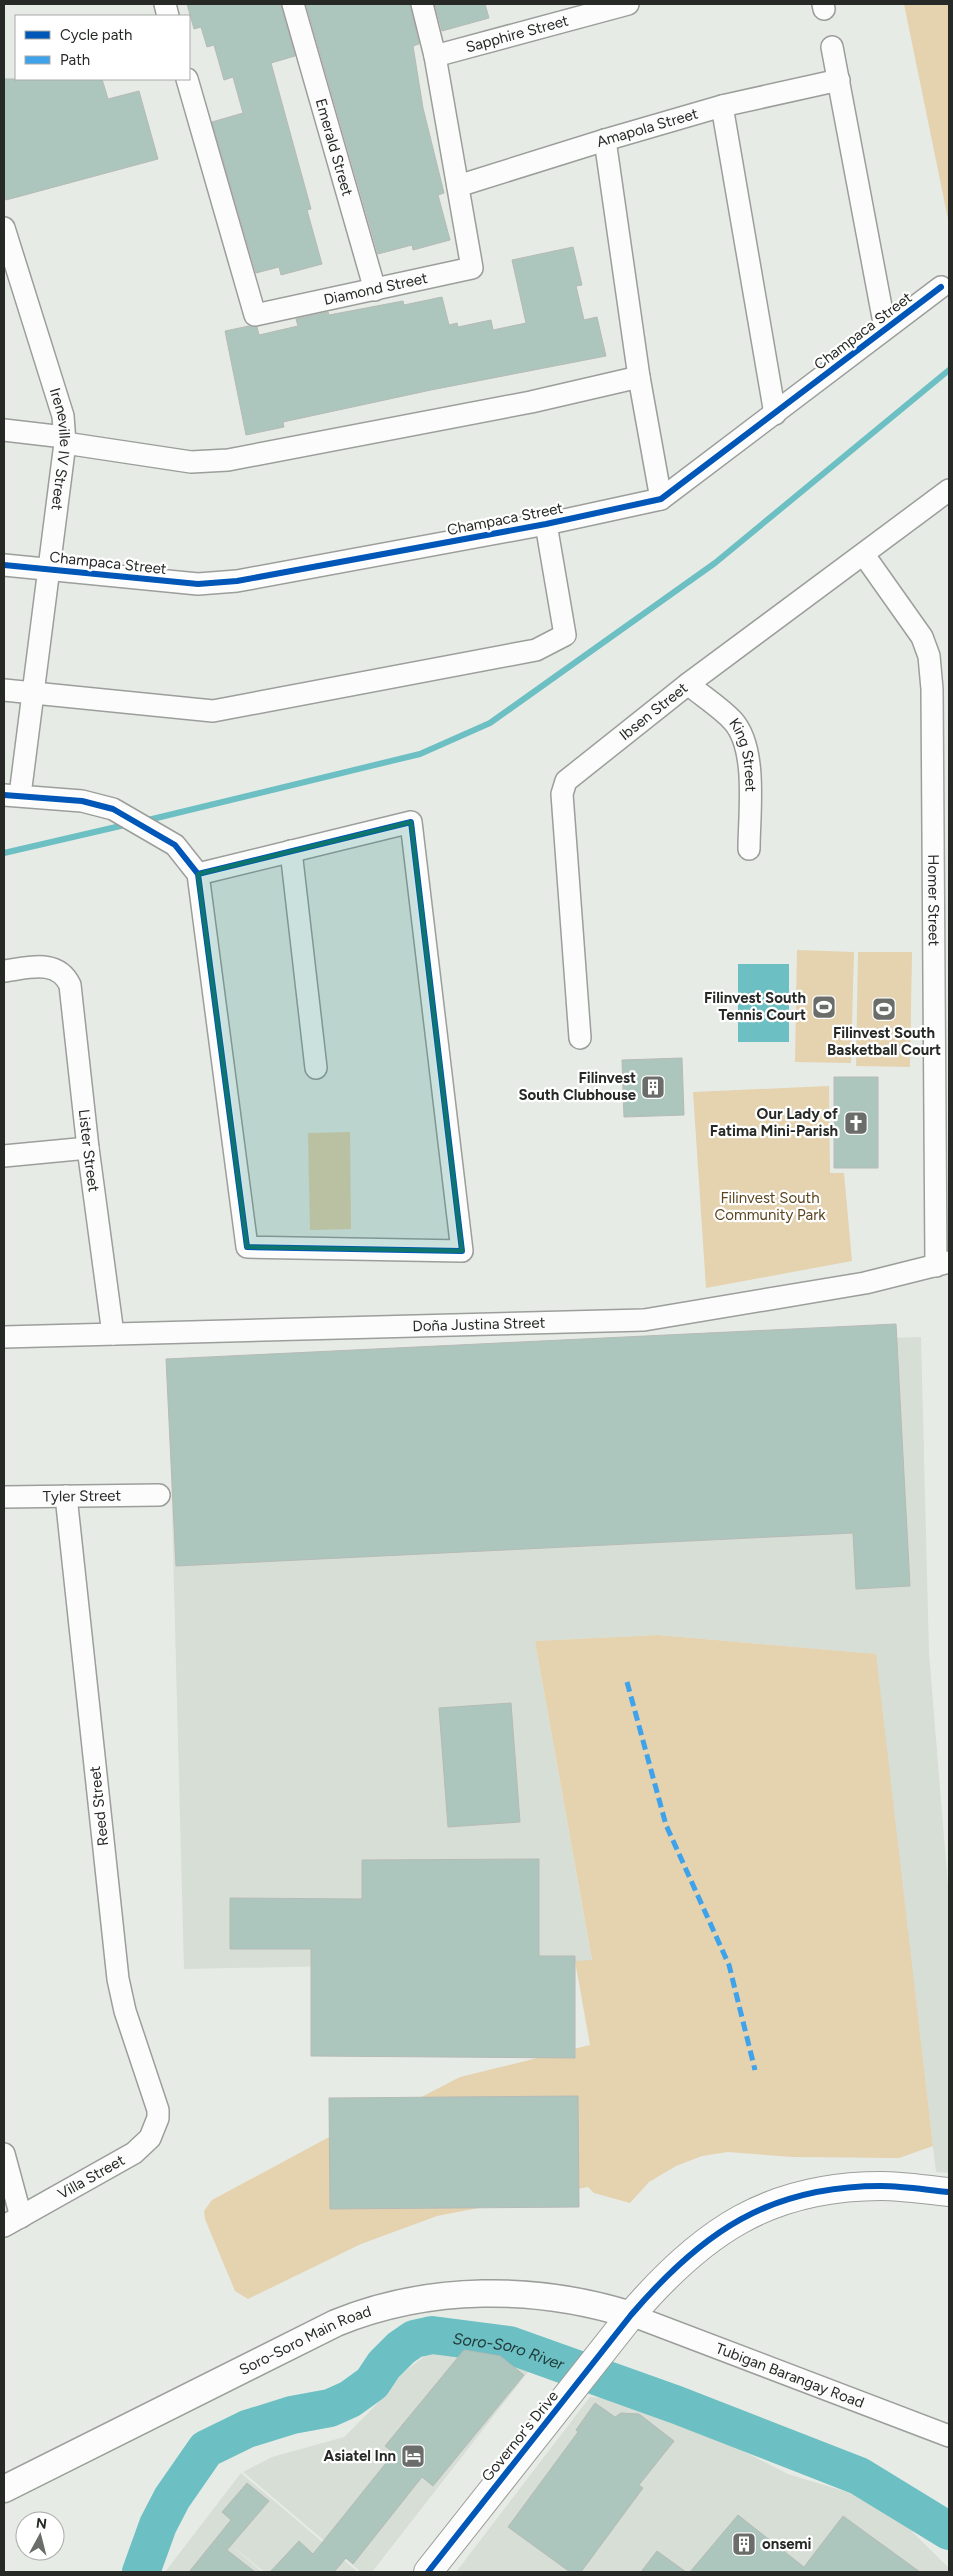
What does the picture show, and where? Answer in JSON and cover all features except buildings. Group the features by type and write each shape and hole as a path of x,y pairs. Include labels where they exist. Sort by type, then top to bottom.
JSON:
{"highway":[{"name":"Governor's Drive","path":"428,2572 624,2324 659,2282 692,2251 726,2227 766,2207 805,2195 845,2188 882,2186 949,2192"}],"street":[{"name":"Emerald Street","path":"293,4 375,290"},
{"name":"Diamond Street","path":"187,80 255,315 472,268 435,56 422,4"},
{"name":"Sapphire Street","path":"435,56 628,4"},
{"path":"832,47 885,328"},
{"name":"Amapola Street","path":"458,186 722,106 839,80"},
{"path":"722,106 775,414"},
{"path":"605,140 639,377 661,499"},
{"name":"Ireneville IV Street","path":"4,228 63,416 65,440 32,693 12,795"},
{"name":"Champaca Street","path":"4,565 198,584 238,581 546,524 661,499 941,287"},
{"path":"4,430 191,462 228,460 531,402 639,377"},
{"name":"Ibsen Street","path":"580,1038 563,787 570,777 688,684 949,490"},
{"path":"4,690 213,712 536,650 564,635 546,524"},
{"name":"Homer Street","path":"864,555 922,637 929,664 932,699 943,1264"},
{"name":"King Street","path":"688,684 734,721 745,742 750,767 749,849"},
{"path":"12,795 82,801 113,809 174,845 198,874 247,1247 462,1251 411,822 198,874"},
{"path":"291,851 316,1068"},
{"name":"Lister Street","path":"4,971 40,967 59,971 66,977 70,985 88,1148 113,1334"},
{"path":"4,1156 88,1148"},
{"name":"Doña Justina Street","path":"4,1337 644,1320 865,1283 943,1264"},
{"name":"Tyler Street","path":"4,1498 159,1495"},
{"name":"Reed Street","path":"66,1496 118,1979 126,2011 158,2110"},
{"name":"Villa Street","path":"12,2221 134,2153 150,2138 158,2118 158,2110"},
{"path":"4,2154 12,2221"},
{"name":"Soro-Soro Main Road","path":"4,2489 336,2323 387,2305 451,2294 516,2295 584,2303 624,2324"},
{"name":"Tubigan Barangay Road","path":"624,2324 949,2436"}],"highlighted area":[{"path":"411,822 462,1251 247,1247 198,874"}],"shaded area":[{"path":"921,1337 929,1653 949,1898 949,2173 936,2172 875,1654 658,1635 535,1641 592,1961 184,1969 168,1359"},
{"path":"451,2349 508,2356 528,2372 372,2572 361,2572 243,2472 272,2457 344,2437 372,2409 403,2373 426,2355"},
{"path":"590,2397 647,2402 788,2474 883,2503 949,2568 949,2572 456,2572"},
{"path":"241,2473 358,2572 264,2572 229,2543 262,2572 165,2572"}],"green space":[{"path":"904,4 949,4 949,224"},
{"name":"Filinvest South Tennis Court","path":"797,950 854,952 851,1063 795,1062"},
{"name":"Filinvest South Basketball Court","path":"858,952 912,952 910,1067 856,1066"},
{"name":"Filinvest South Community Park","path":"829,1086 830,1173 844,1173 852,1261 706,1288 693,1092"},
{"path":"350,1132 351,1229 310,1230 308,1133"},
{"path":"658,1635 876,1654 933,2146 899,2158 792,2157 728,2152 702,2156 676,2166 649,2182 630,2203 594,2193 588,2187 437,2216 361,2244 248,2299 235,2291 205,2219 204,2211 212,2200 357,2122 404,2106 460,2077 590,2045 575,1961 592,1960 535,1641"}],"water":[{"path":"738,964 789,964 789,1042 738,1042"}],"waterway":[{"path":"144,821 420,754 490,723 715,563 949,370"},
{"path":"4,853 129,824"},
{"name":"Soro-Soro River","path":"141,2572 158,2525 172,2498 206,2449 247,2429 292,2415 330,2408 350,2399 372,2383 384,2365 401,2348 414,2339 432,2335 509,2345 677,2405 859,2476 949,2531"}],"marked path":[{"path":"627,1682 666,1825 729,1965 755,2070"}],"cycle path":[{"path":"4,565 198,584 237,581 546,524 661,499 941,287"},
{"path":"4,795 82,801 113,809 175,845 198,874 247,1247 462,1251 411,822 198,874"},
{"path":"428,2572 631,2315 684,2260 712,2238 741,2219 771,2205 805,2194 841,2188 881,2186 949,2192"}],"place":[{"name":"Filinvest South Tennis Court","path":"824,1007"},
{"name":"Filinvest South Basketball Court","path":"884,1009"},
{"name":"Filinvest South Clubhouse","path":"653,1087"},
{"name":"Our Lady of Fatima Mini-Parish","path":"856,1123"},
{"name":"Asiatel Inn","path":"413,2456"},
{"name":"onsemi","path":"744,2544"}]}
